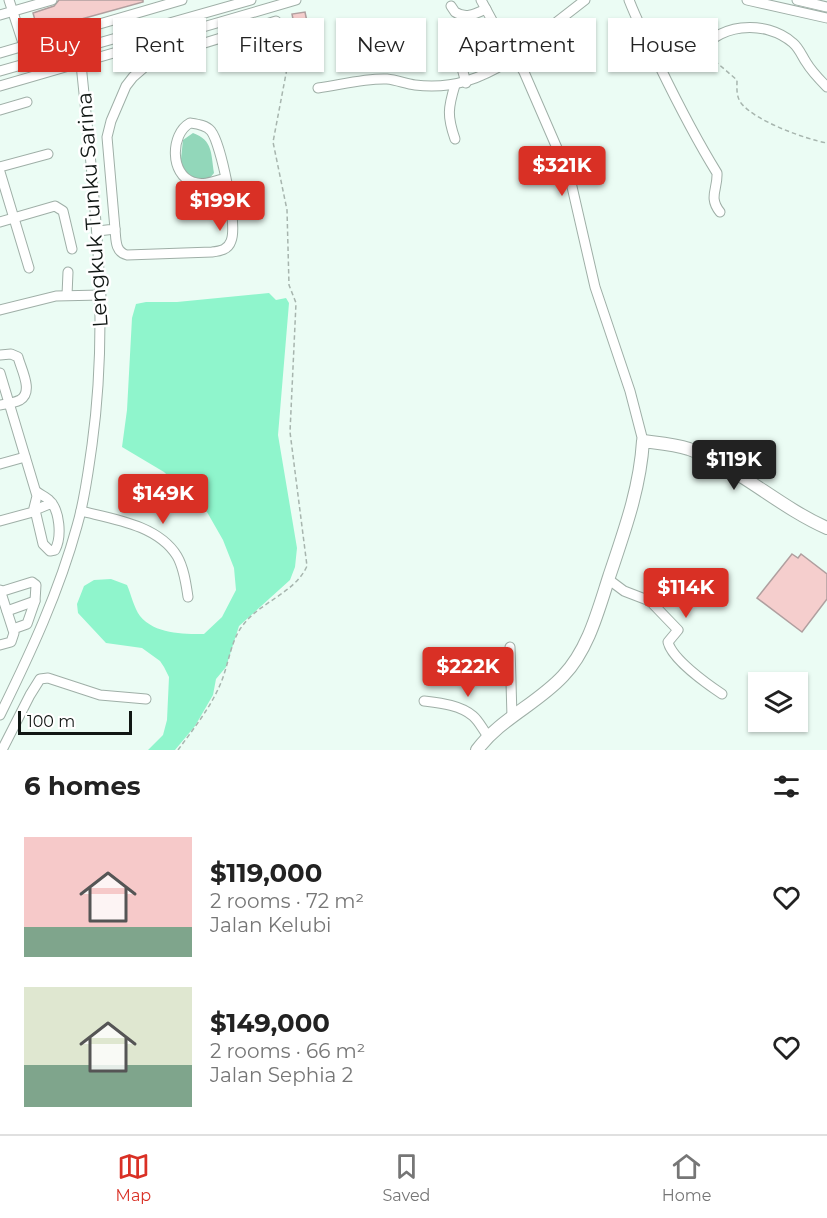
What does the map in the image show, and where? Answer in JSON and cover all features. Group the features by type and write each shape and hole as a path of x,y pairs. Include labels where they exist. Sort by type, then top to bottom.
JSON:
{"main road":[{"path":"477,750 488,736 545,694 566,674 574,662 595,620 638,487 643,441 696,452 800,515 827,528"}],"street":[{"path":"9,0 18,27"},
{"path":"0,15 52,0"},
{"path":"101,22 168,2 182,0"},
{"path":"101,43 251,0"},
{"path":"101,57 261,5 296,0"},
{"path":"481,0 491,18"},
{"path":"562,18 585,0"},
{"path":"629,0 670,89 698,143 717,173 714,197 715,205 720,212"},
{"path":"747,0 827,18"},
{"path":"797,0 827,7"},
{"path":"451,6 462,16 473,15 486,9"},
{"path":"718,36 735,28 750,27 782,35 794,44 813,73 827,87"},
{"path":"218,39 172,53 148,64 126,86 111,120 107,137 114,229 120,252 127,255 160,255 224,250 230,244 233,233 226,178 218,147 210,130 193,123 186,125 179,133 176,146 177,165 181,175 191,182 200,184 226,178"},
{"path":"0,53 18,48"},
{"path":"0,71 18,66"},
{"path":"0,86 52,72"},
{"name":"Lengkuk Tunku Sarina","path":"0,715 46,617 81,511 98,389 101,295 98,231 82,72"},
{"path":"463,72 466,83"},
{"path":"318,88 388,79 414,85 455,85 477,79 489,72"},
{"path":"524,72 570,178 595,287 630,392 643,441"},
{"path":"455,85 448,111 455,139"},
{"path":"0,110 27,102"},
{"path":"28,268 0,170 48,154"},
{"path":"0,222 55,206 63,211 72,249"},
{"path":"98,231 114,229"},
{"path":"67,295 68,272"},
{"path":"0,310 67,295 101,295"},
{"path":"0,355 11,354 18,357 27,390 20,400 5,404"},
{"path":"0,373 5,404 37,492 34,510 43,544 48,550 53,551 57,547 60,527 52,503 37,492"},
{"path":"0,464 25,457"},
{"path":"0,521 30,513 52,503"},
{"path":"81,511 138,527 168,546 180,562 188,597"},
{"path":"608,579 624,591 654,605 678,630 668,642 670,650 722,694"},
{"path":"0,645 11,642 13,629 0,591 34,582 36,585 35,602 26,626 13,629"},
{"path":"7,611 35,602"},
{"path":"510,647 512,717"},
{"path":"2,750 37,681 48,678 100,695 146,699"},
{"path":"424,701 445,704 465,711 474,716 488,736"}],"path":[{"path":"718,66 737,80 739,100 751,111 783,130 827,142"},
{"path":"178,750 203,716 218,689 235,640 244,624 299,577 307,566 290,432 297,303 289,285 287,210 273,142 286,72"}],"shaded area":[{"path":"193,133 200,136 210,149 214,173 209,179 187,178 180,168 183,140"},
{"path":"269,293 276,300 286,298 289,303 278,435 297,548 295,567 290,580 239,626 226,667 216,679 213,695 195,726 175,750 148,750 163,735 167,720 169,677 160,661 142,648 106,643 78,613 77,604 84,586 94,580 111,579 127,585 138,613 146,622 169,632 196,634 204,634 222,617 236,590 234,568 223,540 207,512 164,472 122,447 127,410 132,318 136,304 146,302 177,302"}],"building":[{"path":"59,0 143,0 143,2 85,18 34,18 33,13 54,6"},
{"path":"305,12 306,18 293,18 292,14"},
{"path":"792,554 798,558 801,554 827,574 827,599 802,632 757,598"}]}
